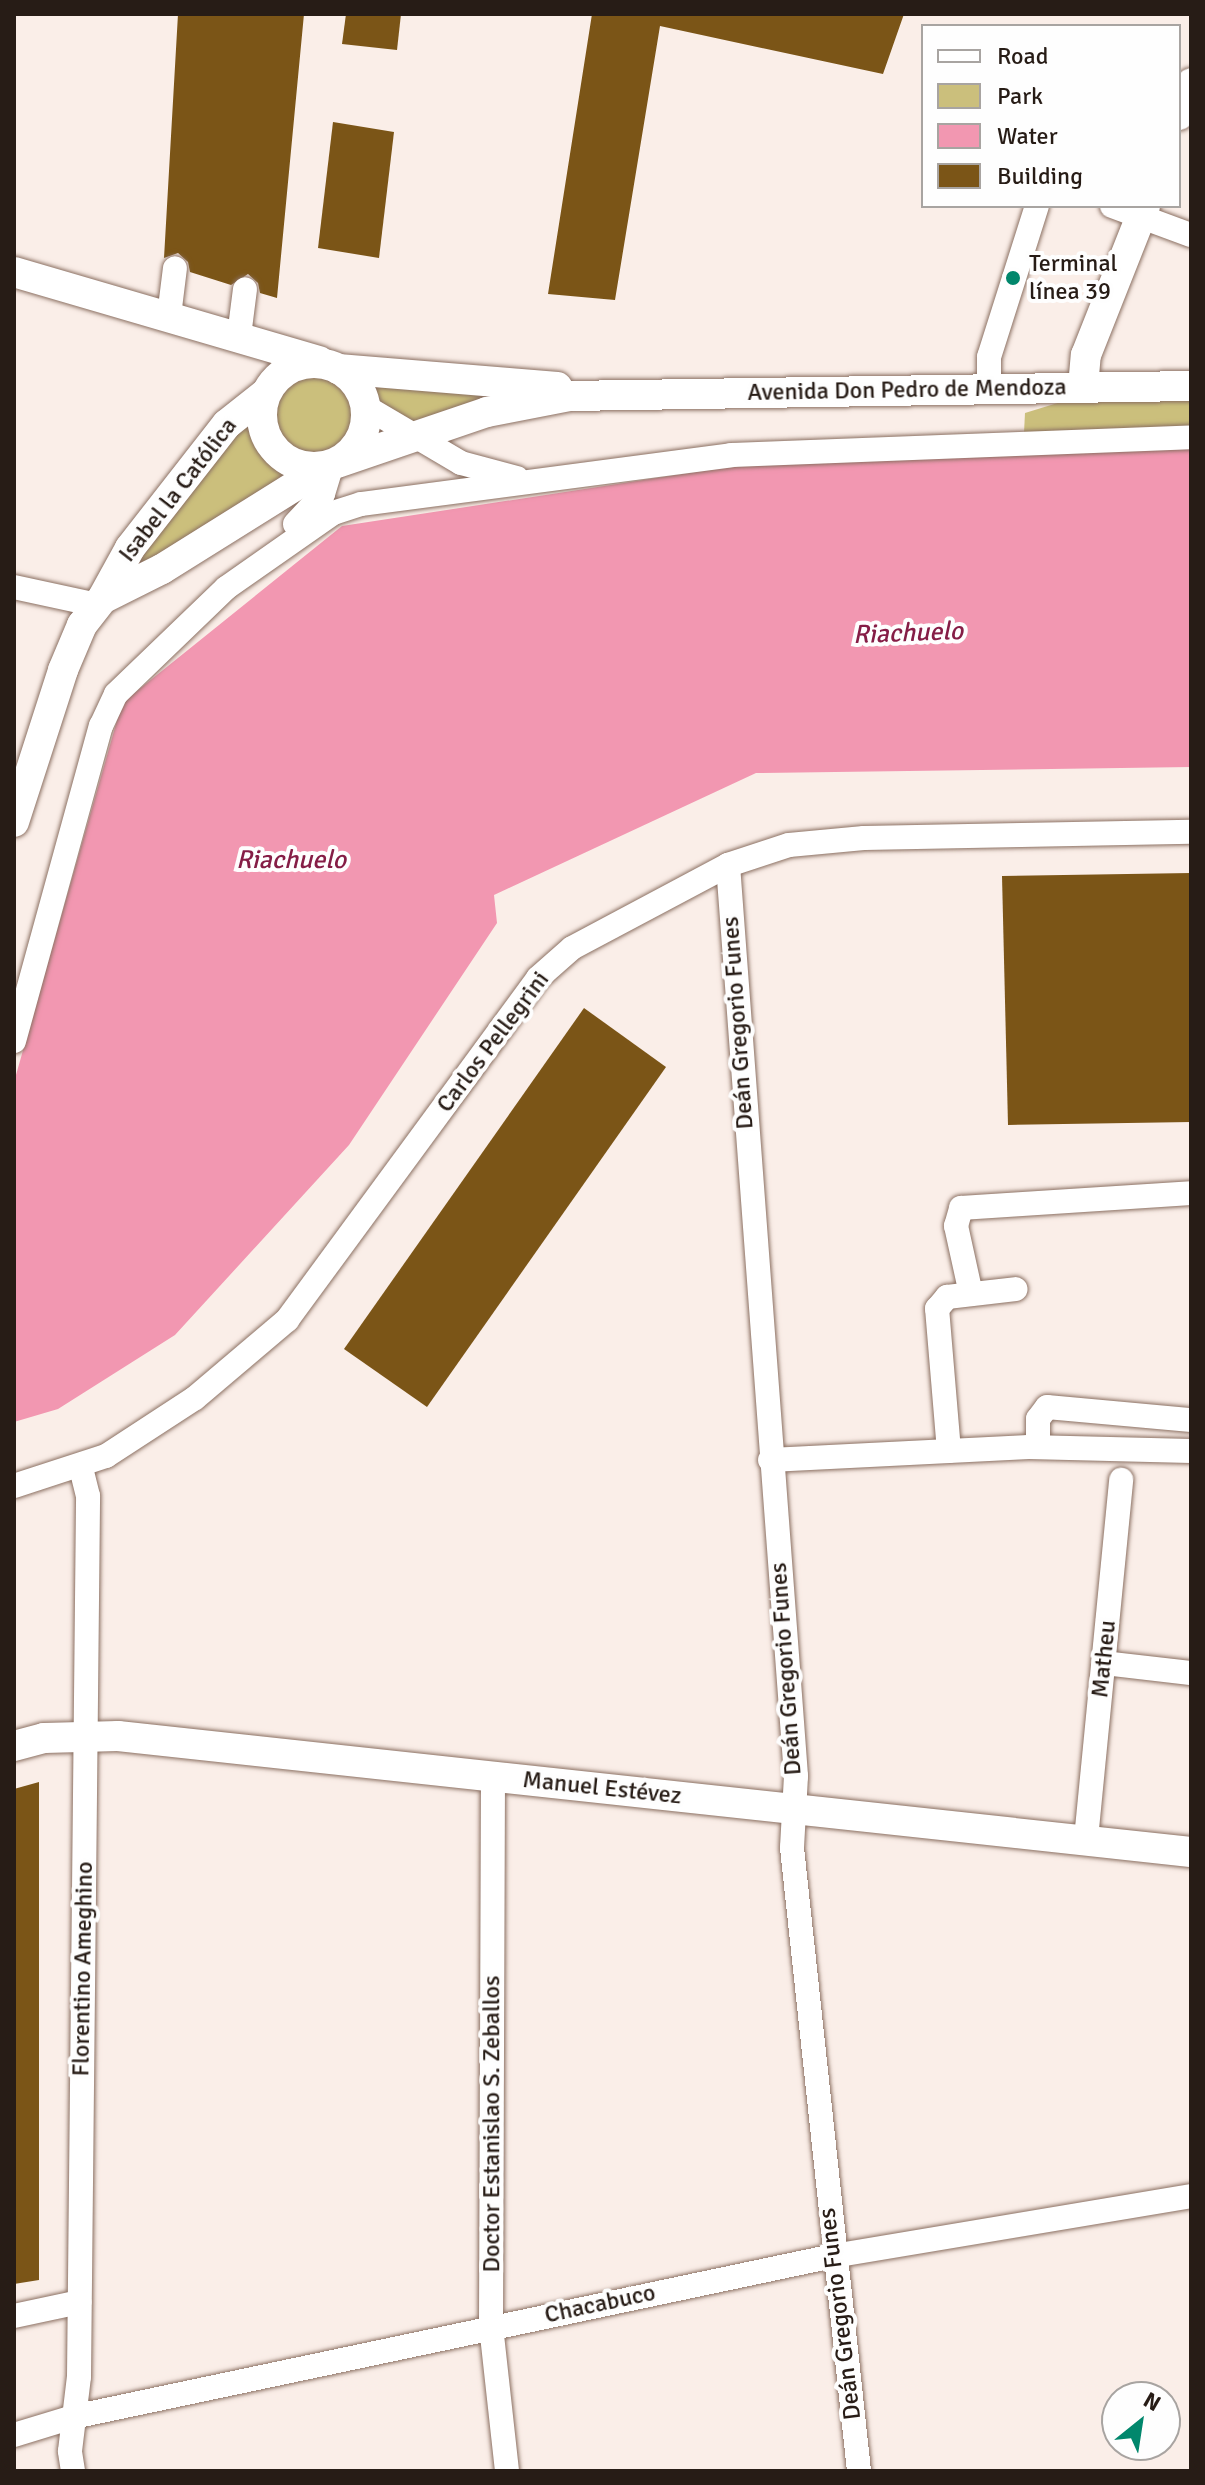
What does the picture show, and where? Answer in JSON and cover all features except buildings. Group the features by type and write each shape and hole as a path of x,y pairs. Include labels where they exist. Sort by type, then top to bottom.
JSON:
{"main road":[{"path":"1181,110 1191,83"},
{"path":"1083,387 1086,355 1143,210"},
{"path":"14,272 239,336 333,366 357,385 366,407 361,439 331,465 298,465 276,451 263,428 267,391 262,367 239,336"},
{"path":"267,391 293,367 333,366"},
{"name":"Avenida Don Pedro de Mendoza","path":"333,366 623,392"},
{"name":"Avenida Don Pedro de Mendoza","path":"99,602 151,576 331,465 410,436 542,399 623,392 1191,386"},
{"name":"Isabel la Católica","path":"99,602 130,548 227,424 267,391"},
{"path":"14,822 63,670 99,602"},
{"name":"Manuel Estévez","path":"14,1746 85,1735 1191,1852"}],"street":[{"path":"989,390 989,357 1036,208"},
{"path":"1143,210 1191,235"},
{"path":"169,316 175,268"},
{"path":"239,336 251,291"},
{"path":"366,407 410,436 461,463 527,481"},
{"path":"226,588 318,522 347,507 731,455 1191,437"},
{"path":"14,1041 111,703 127,678 313,508 327,487 331,465"},
{"path":"14,587 99,602"},
{"name":"Carlos Pellegrini","path":"14,1486 81,1467 195,1398 287,1320 557,959 728,865 789,845 850,839 1191,832"},
{"name":"Deán Gregorio Funes","path":"728,865 770,1460 796,1776 792,1848 833,2256 859,2471"},
{"path":"971,1294 956,1226 961,1208 1191,1193"},
{"path":"949,1451 937,1309 947,1297 1016,1289"},
{"path":"1038,1447 1038,1419 1047,1407 1191,1420"},
{"path":"770,1460 1038,1447 1191,1451"},
{"name":"Florentino Ameghino","path":"73,2471 80,2302 88,1496 81,1467"},
{"name":"Matheu","path":"1086,1839 1121,1480"},
{"path":"1104,1663 1191,1673"},
{"name":"Doctor Estanislao S. Zeballos","path":"493,1777 491,2326 507,2471"},
{"name":"Chacabuco","path":"14,2435 73,2417 833,2256 1191,2196"},
{"path":"14,2316 80,2302"}],"green space":[{"path":"315,374 331,377 344,386 353,399 356,415 353,431 344,444 331,453 315,456 299,453 286,444 277,431 274,415 277,399 286,386 299,377"},
{"path":"358,376 535,390 366,442 376,406"},
{"path":"1191,399 1191,449 1023,452 1025,413 1064,401"},
{"path":"256,409 259,439 276,462 302,472 128,575"}],"water":[{"name":"Riachuelo","path":"1191,448 1191,767 756,773 494,895 497,923 349,1145 175,1335 58,1409 14,1422 14,1082 122,703 342,526 728,467"}],"place":[{"name":"Terminal línea 39","path":"1013,278"}]}
